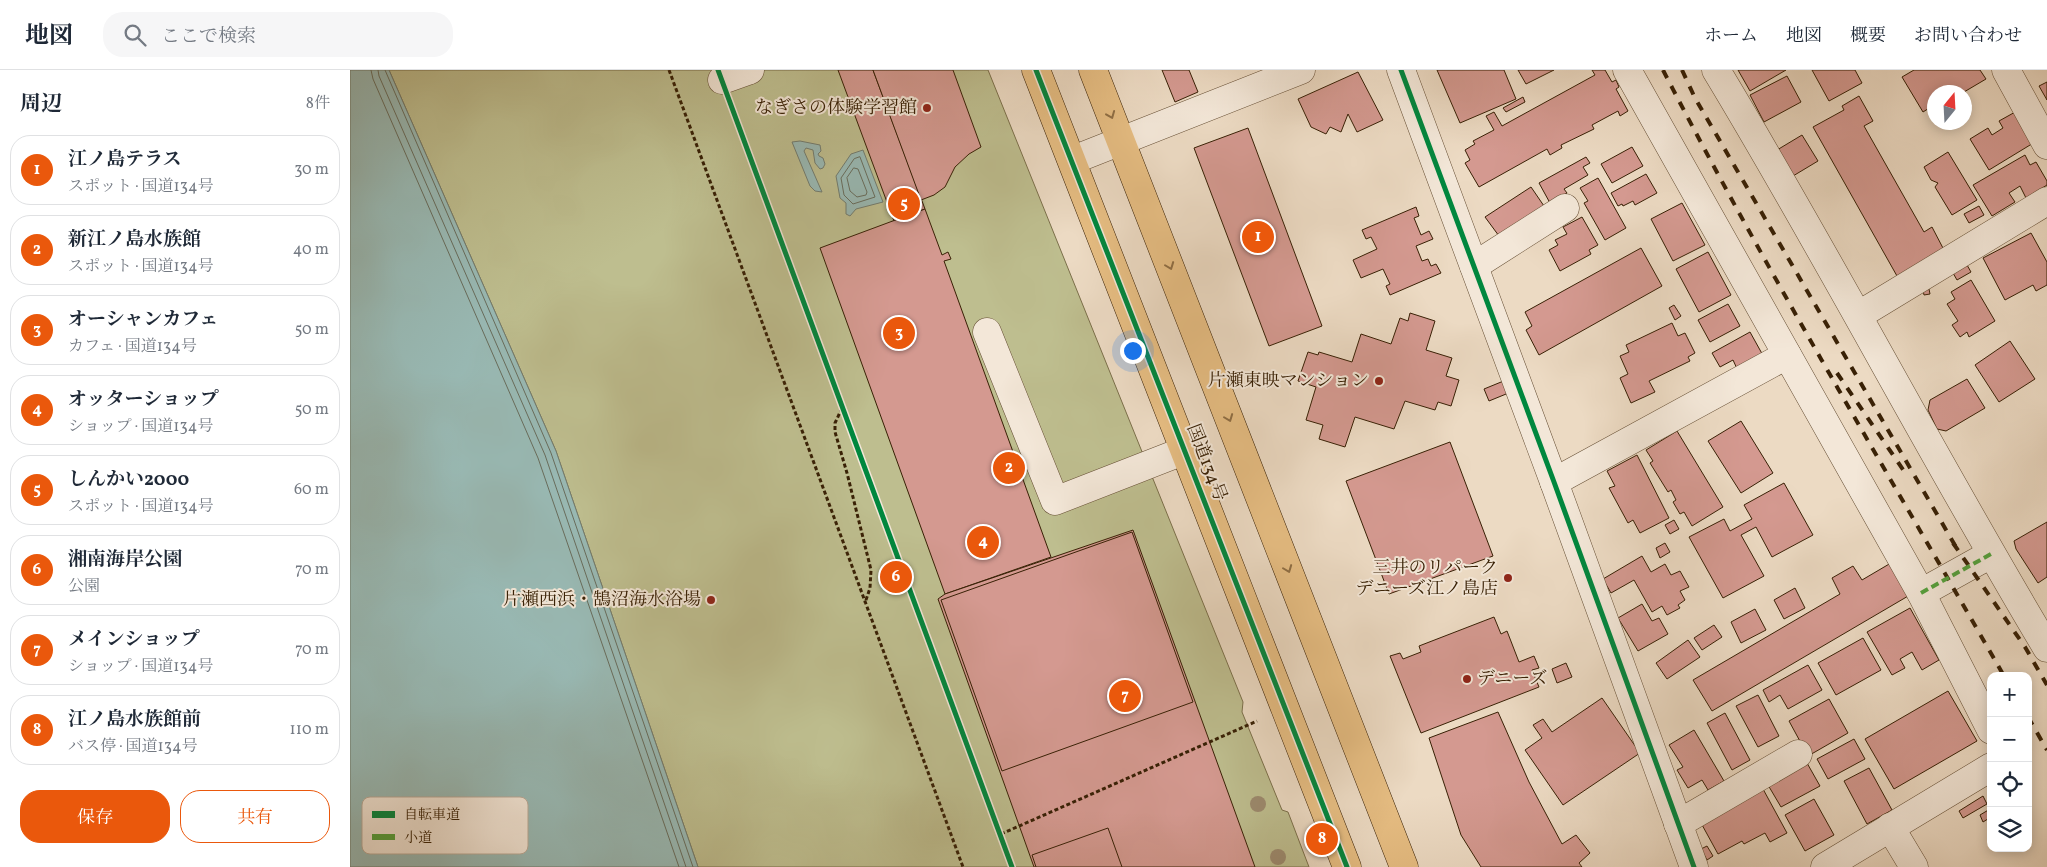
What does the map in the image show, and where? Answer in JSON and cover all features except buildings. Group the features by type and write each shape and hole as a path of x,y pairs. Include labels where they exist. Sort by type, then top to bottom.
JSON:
{"highway":[{"name":"国道134号","path":"1036,70 1073,160 1347,867"},
{"path":"1093,70 1404,867"}],"street":[{"path":"722,80 750,70"},
{"path":"1073,160 1301,70"},
{"path":"1402,70 1694,867"},
{"path":"1627,70 1922,593 1987,722"},
{"path":"1716,70 1859,315 1991,554 2047,648"},
{"path":"2006,70 2047,145"},
{"path":"1859,315 2047,201"},
{"path":"1474,266 1566,208"},
{"path":"987,332 1055,501 1186,450"},
{"path":"1554,482 1787,355"},
{"path":"1922,593 1991,554"},
{"path":"1678,824 1798,754"},
{"path":"1824,867 1987,769"},
{"path":"1890,827 1914,867"}],"path":[{"path":"669,70 963,867"},
{"path":"839,399 845,417"},
{"path":"842,408 835,423 835,432 871,570 870,588 865,604"},
{"path":"1000,834 1265,717"},
{"path":"997,825 1004,842"}],"green space":[{"path":"389,70 988,70 1243,702 1242,712 1282,810 1288,812 1309,867 698,867 556,451"}],"water":[{"path":"350,70 389,70 556,451 698,867 350,867"},
{"path":"800,141 820,145 821,151 818,154 823,158 825,164 823,168 820,169 815,163 813,150 806,148 804,151 822,192 815,191 810,186 792,142"},
{"path":"863,150 883,202 856,209 850,216 846,214 846,203 840,198 836,176 851,154"}],"railway":[{"path":"1663,70 1787,299 2002,672"},
{"path":"1682,70 1695,98 1956,547"},
{"path":"1837,373 1906,474"},
{"path":"1953,543 2025,647 2047,685"},
{"path":"2032,724 2047,750"}],"marked path":[{"path":"1921,593 1991,554"}],"cycle path":[{"path":"718,70 1012,867"},
{"path":"1036,70 1347,867"},
{"path":"1401,70 1694,867"}],"place":[{"name":"なぎさの体験学習館","path":"927,108"},
{"name":"しんかい2000","path":"904,204"},
{"name":"江ノ島テラス","path":"1258,237"},
{"name":"オーシャンカフェ","path":"899,333"},
{"name":"片瀬東映マンション","path":"1379,381"},
{"name":"新江ノ島水族館","path":"1009,468"},
{"name":"オッターショップ","path":"983,542"},
{"name":"湘南海岸公園","path":"896,577"},
{"name":"三井のリパーク デニーズ江ノ島店","path":"1508,578"},
{"name":"片瀬西浜・鵠沼海水浴場","path":"711,600"},
{"name":"デニーズ","path":"1467,679"},
{"name":"メインショップ","path":"1125,696"},
{"name":"江ノ島水族館前","path":"1322,839"}]}
